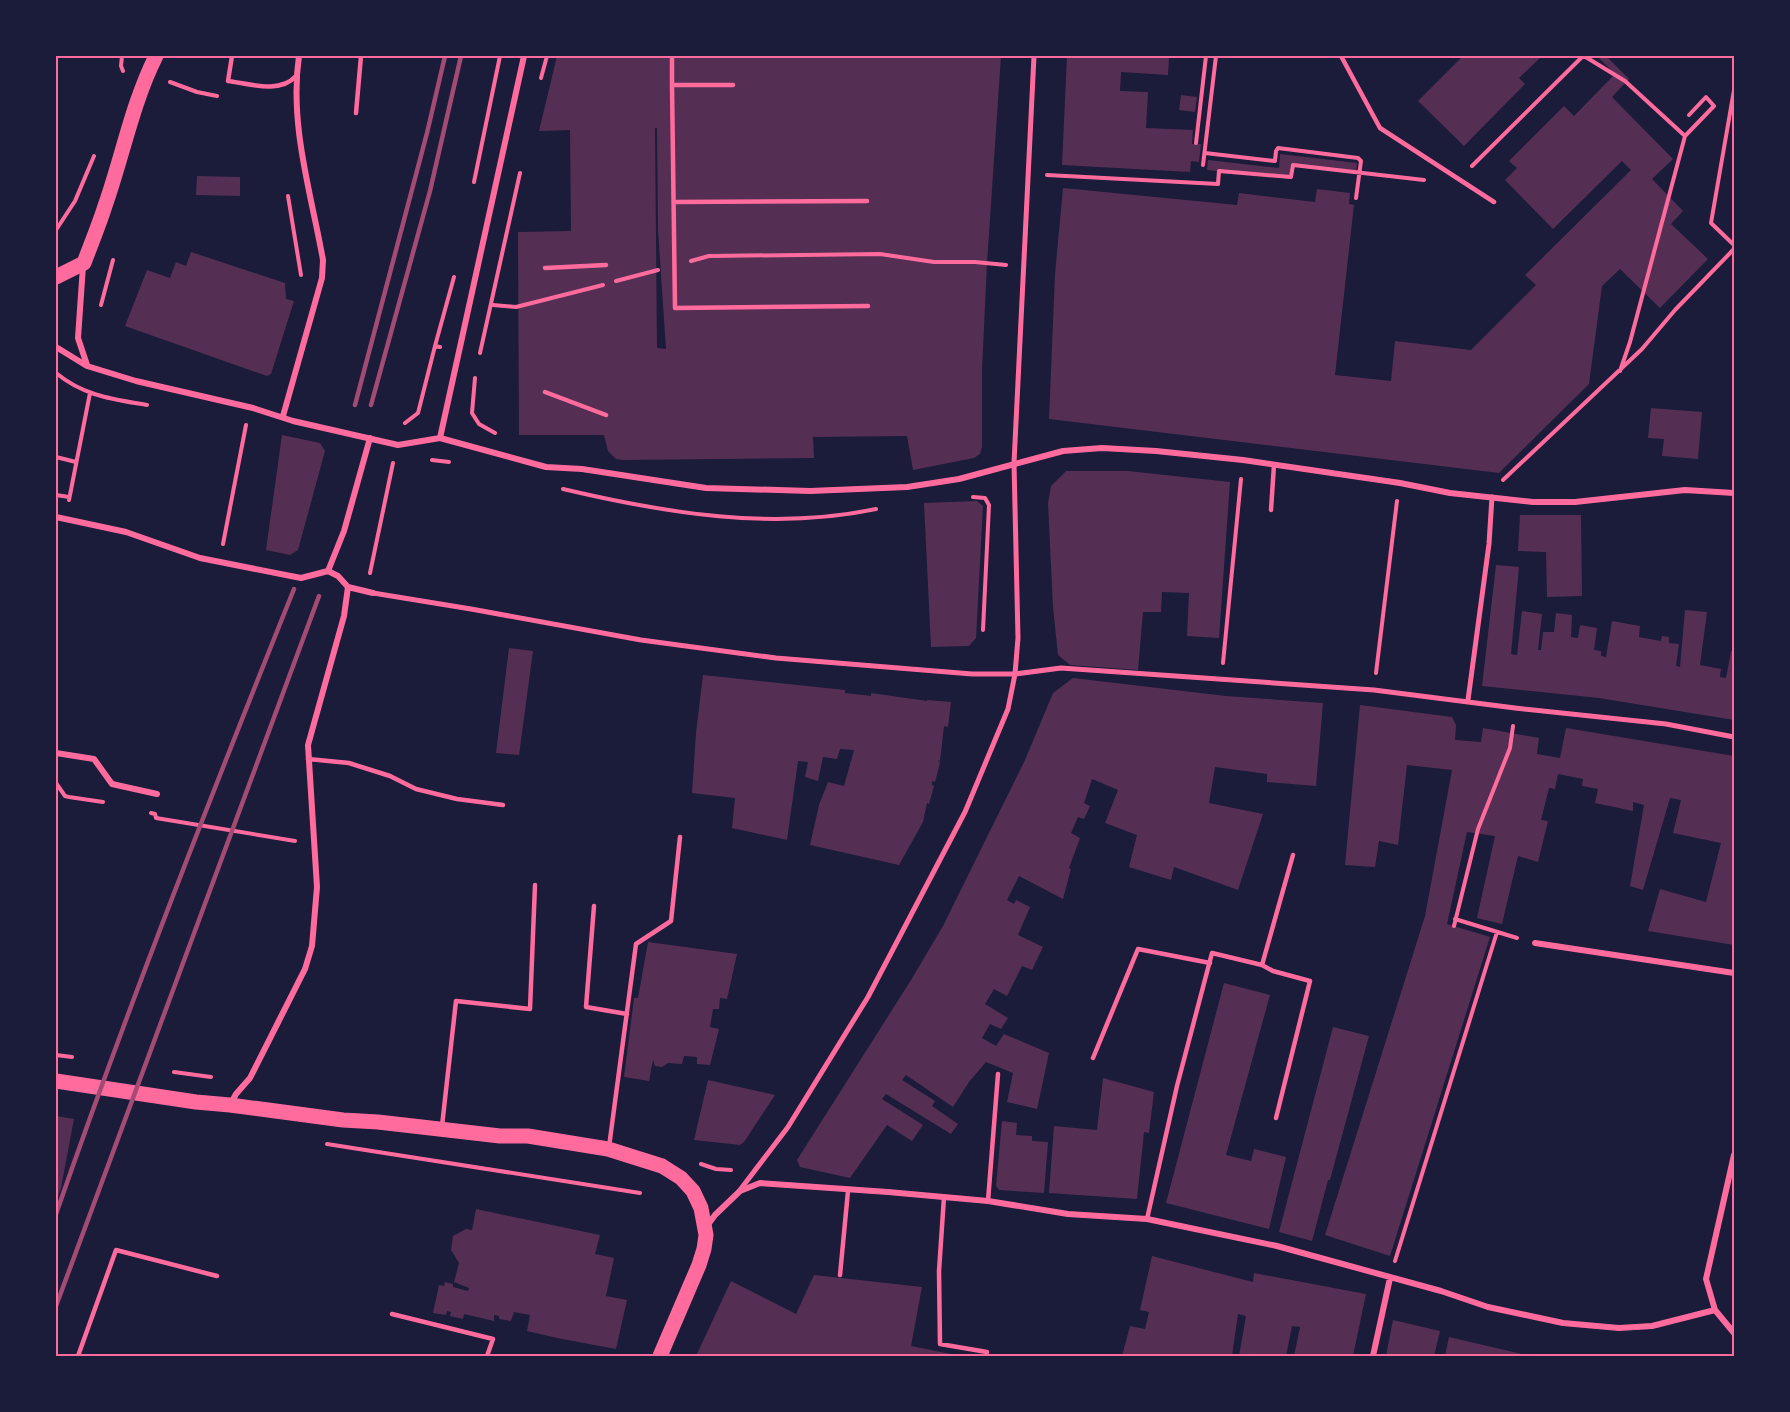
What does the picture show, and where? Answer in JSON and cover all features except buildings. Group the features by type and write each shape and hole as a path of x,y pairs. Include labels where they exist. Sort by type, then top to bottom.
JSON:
{"main road":[{"path":"56,277 84,263 106,205 133,110 156,56"},
{"path":"56,1082 344,1120 500,1136 520,1135 608,1149 654,1162 685,1181 697,1198 706,1229 699,1266 660,1356"}],"street":[{"path":"283,416 322,278 323,260 300,138 296,76 299,56"},
{"path":"440,438 524,56"},
{"path":"706,1229 711,1219 740,1191 788,1127 868,997 965,812 1008,709 1016,674 1018,638 1014,463 1034,56"},
{"path":"84,263 78,338 87,366"},
{"path":"56,347 87,366 136,381 398,445 440,438 491,453 557,468 582,469 706,488 778,491 912,486 959,479 1063,451 1102,448 1243,460 1400,483 1450,493 1533,502 1575,502 1685,490 1734,493"},
{"path":"328,571 344,531 370,438"},
{"path":"1468,700 1489,544 1492,497"},
{"path":"56,516 126,532 200,558 301,578 328,571 338,576 348,587 370,593 641,640 718,651 972,674 1016,674 1060,668 1374,690 1666,724 1734,737"},
{"path":"230,1105 236,1094 246,1084 310,956 317,899 308,759 310,736 344,616 348,587"},
{"path":"56,753 94,759 112,784 157,794"},
{"path":"1536,943 1734,973"},
{"path":"1734,1155 1706,1279 1715,1310 1734,1333"},
{"path":"740,1191 747,1187 768,1183 988,1201 1068,1215 1147,1219 1277,1246 1512,1313 1569,1323 1619,1328 1652,1326 1715,1310"},
{"path":"1373,1356 1390,1278"}],"lane":[{"path":"232,56 228,81 283,86 296,76"},
{"path":"356,113 361,56"},
{"path":"672,56 675,308 868,306"},
{"path":"1341,56 1380,128 1494,202"},
{"path":"672,85 733,85"},
{"path":"674,202 867,201"},
{"path":"544,268 606,266"},
{"path":"545,392 606,415"},
{"path":"1271,510 1274,465"},
{"path":"308,759 349,763 390,776 416,789 457,799 503,805"},
{"path":"608,1149 636,944 671,921 680,837"},
{"path":"1262,965 1293,855"},
{"path":"441,1129 456,1001 530,1009 535,885"},
{"path":"594,906 586,1007 627,1014"},
{"path":"1094,1058 1138,949 1210,963"},
{"path":"1147,1219 1177,1086 1212,953 1262,965 1273,971 1310,981 1276,1119"},
{"path":"988,1201 998,1074"},
{"path":"840,1275 848,1191"},
{"path":"944,1197 939,1271 940,1344 987,1352"},
{"path":"78,1356 116,1250 217,1276"},
{"path":"392,1314 493,1339 487,1356"}],"path":[{"path":"474,185 500,56"},
{"path":"538,89 547,56"},
{"path":"1196,143 1206,56"},
{"path":"1203,165 1216,56"},
{"path":"1470,168 1584,56 1624,81 1685,136"},
{"path":"124,75 128,65"},
{"path":"169,82 197,92 226,98"},
{"path":"1492,497 1494,489 1620,371 1734,247 1711,223 1734,90"},
{"path":"1620,371 1630,342 1685,136 1714,106 1706,98 1689,115"},
{"path":"56,230 75,201 97,148"},
{"path":"1204,153 1275,161 1278,148 1358,158 1361,161 1356,198"},
{"path":"522,165 492,305 508,308 525,305 665,268"},
{"path":"1028,174 1218,183 1219,171 1291,177 1293,165 1434,181"},
{"path":"288,192 303,282"},
{"path":"100,310 114,254"},
{"path":"687,262 709,256 880,254 934,262 975,262 1023,266"},
{"path":"403,424 418,413 455,271"},
{"path":"435,346 458,351"},
{"path":"476,376 472,413 479,424 494,431 491,453"},
{"path":"67,507 91,387"},
{"path":"222,549 246,425"},
{"path":"56,457 76,462"},
{"path":"370,593 390,476 396,458"},
{"path":"424,459 451,462"},
{"path":"1222,679 1243,460"},
{"path":"1374,690 1400,483"},
{"path":"561,488 650,508 755,518 832,516 881,508"},
{"path":"56,495 69,497"},
{"path":"968,498 982,497 987,499 989,505 983,630"},
{"path":"1454,926 1478,829 1510,748 1515,708"},
{"path":"155,814 156,818 314,844"},
{"path":"1390,1278 1497,932 1455,919"},
{"path":"165,1071 215,1078 233,1078 246,1084"},
{"path":"321,1143 640,1193"}],"railway":[{"path":"355,405 445,56"},
{"path":"371,405 430,191 461,56"},
{"path":"56,1214 171,900 294,589"},
{"path":"56,1306 319,596"}]}
